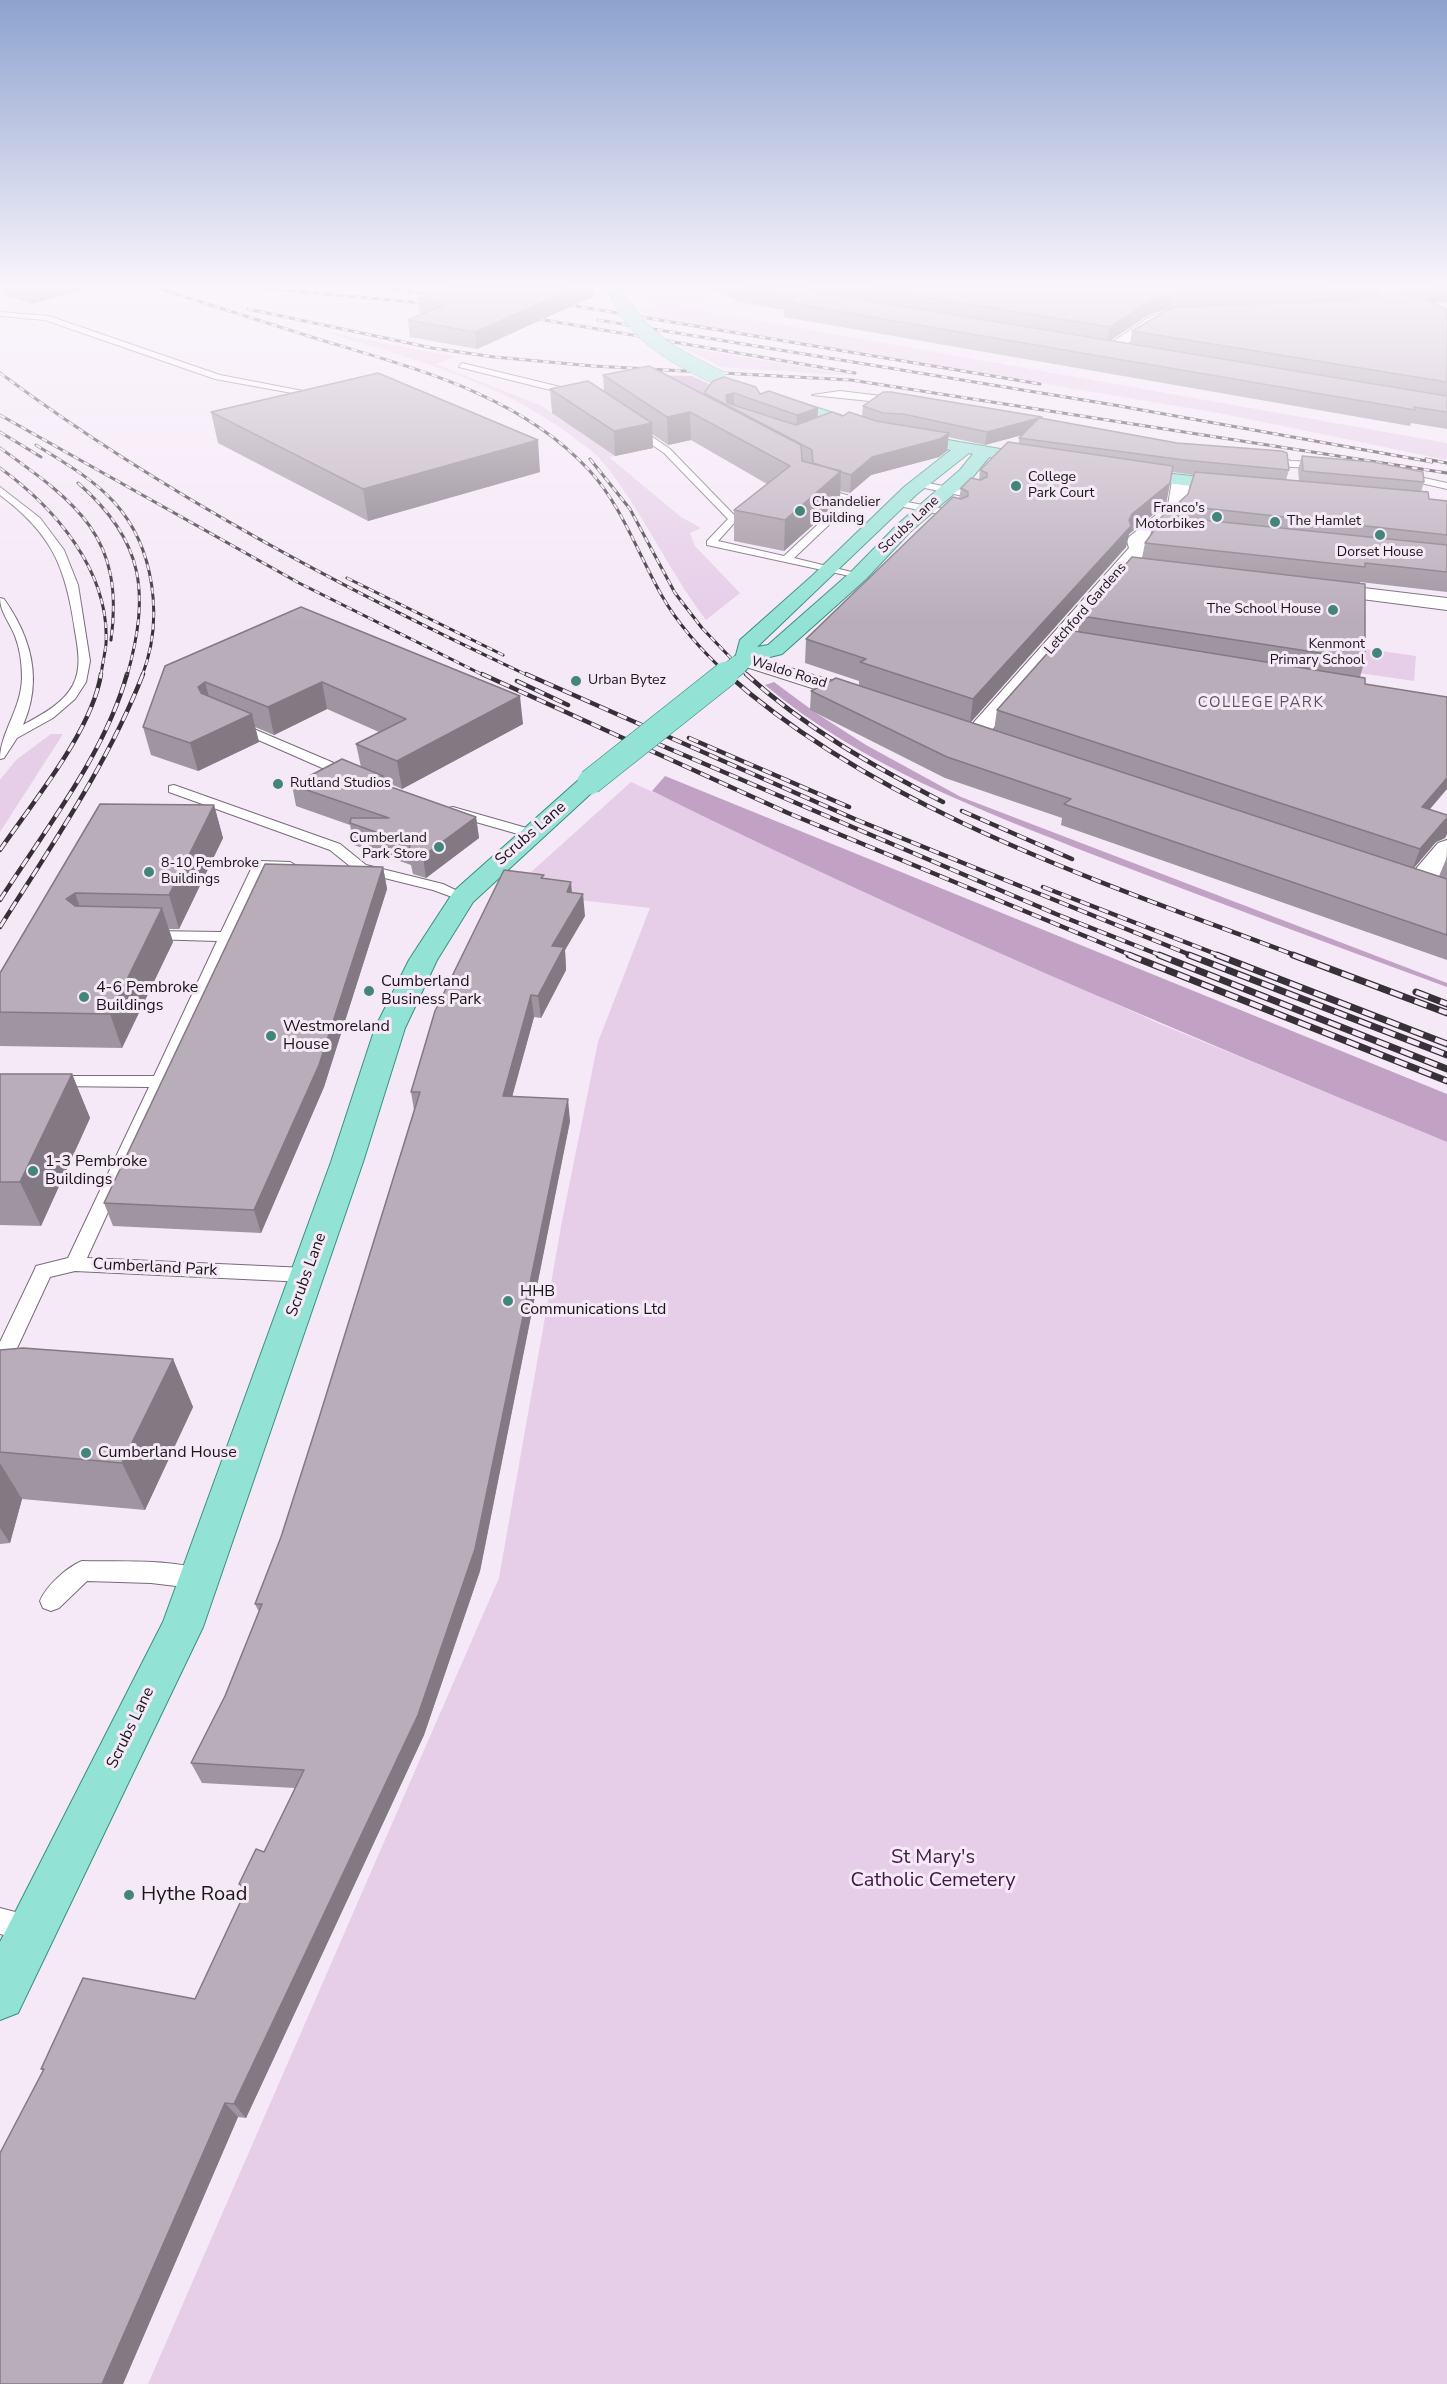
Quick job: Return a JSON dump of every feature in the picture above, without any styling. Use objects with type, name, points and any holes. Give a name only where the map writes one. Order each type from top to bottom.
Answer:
[{"type":"main road","points":[[767,400],[881,433],[887,439],[898,443],[969,457],[1056,468]]},
{"type":"main road","name":"Scrubs Lane","points":[[743,660],[747,644],[830,569],[918,484],[969,457]]},
{"type":"main road","name":"Scrubs Lane","points":[[0,1995],[16,1925],[182,1627],[201,1579],[347,1162],[390,1028],[423,960],[463,897],[590,782],[743,660],[775,650],[859,574],[947,489],[969,457]]},
{"type":"main road","points":[[1107,472],[1181,482],[1251,487]]},
{"type":"street","name":"Letchford Gardens","points":[[998,743],[964,732],[1058,640],[1139,549],[1136,541],[1152,526],[1165,527],[1180,499],[1181,482]]},
{"type":"street","points":[[1123,567],[1151,570]]},
{"type":"street","points":[[1308,588],[1447,604]]},
{"type":"street","points":[[1058,640],[1080,644]]},
{"type":"street","name":"Waldo Road","points":[[743,660],[887,705]]},
{"type":"street","points":[[1417,883],[1447,848]]},
{"type":"lane","points":[[881,399],[911,403]]},
{"type":"lane","points":[[619,418],[667,451],[733,519],[711,543],[859,574]]},
{"type":"lane","points":[[828,427],[844,421]]},
{"type":"lane","points":[[1254,455],[1280,459],[1292,468],[1337,466]]},
{"type":"lane","points":[[1390,474],[1447,486]]},
{"type":"lane","points":[[918,484],[978,496],[951,523]]},
{"type":"lane","points":[[786,560],[852,499],[805,486]]},
{"type":"lane","points":[[0,490],[31,512],[57,544],[71,574],[84,648],[85,669],[77,688],[61,706],[15,735]]},
{"type":"lane","points":[[897,503],[926,508],[963,510]]},
{"type":"lane","points":[[0,601],[16,627],[26,651],[30,683],[15,735],[0,755]]},
{"type":"lane","points":[[223,720],[361,780]]},
{"type":"lane","points":[[174,789],[335,847],[361,868]]},
{"type":"lane","points":[[442,808],[532,834]]},
{"type":"lane","name":"Cumberland Park","points":[[305,866],[260,865],[75,1264],[306,1275]]},
{"type":"lane","points":[[338,867],[361,868],[438,887],[463,897]]},
{"type":"lane","points":[[133,934],[226,937]]},
{"type":"lane","points":[[41,1081],[159,1082]]},
{"type":"lane","points":[[4,1353],[43,1271],[75,1264]]},
{"type":"lane","points":[[51,1601],[82,1571],[151,1573],[201,1579]]},
{"type":"green space","points":[[525,399],[542,406],[615,456],[609,457],[681,517],[701,528],[690,533],[695,546],[740,593],[706,620],[630,499],[601,460],[544,417],[514,400]]},
{"type":"green space","points":[[1137,399],[1201,399],[1447,443],[1447,460],[1224,414]]},
{"type":"green space","points":[[1310,641],[1416,656],[1414,681],[1304,665]]},
{"type":"green space","points":[[51,734],[63,734],[0,832],[0,780],[16,760]]},
{"type":"green space","name":"St Mary's Catholic Cemetery","points":[[631,782],[1160,1024],[1447,1142],[1447,2384],[148,2384],[499,1578],[562,1221],[598,1042],[650,908],[509,892]]},
{"type":"shaded area","points":[[774,682],[816,713],[866,745],[961,797],[1447,983],[1447,987],[1138,872],[922,783],[841,739],[802,714],[765,685]]},
{"type":"shaded area","points":[[665,776],[1447,1094],[1447,1142],[1146,1017],[848,885],[652,791]]},
{"type":"building","points":[[266,399],[441,399],[538,440],[363,489],[211,412]]},
{"type":"building","points":[[566,399],[616,399],[652,423],[614,431]]},
{"type":"building","points":[[640,399],[713,399],[801,445],[802,461],[841,471],[785,520],[734,510],[790,466],[690,412],[667,417]]},
{"type":"building","points":[[716,399],[727,399],[727,403],[796,425],[832,412],[843,416],[849,412],[876,421],[949,433],[940,439],[872,457],[851,475],[813,463],[812,450]]},
{"type":"building","points":[[752,399],[793,399],[818,408],[797,415]]},
{"type":"building","points":[[873,399],[935,399],[1042,417],[1040,418],[1177,443],[1282,451],[1287,453],[1289,470],[1184,460],[1019,438],[1039,418],[987,432],[903,414],[883,413],[863,406]]},
{"type":"building","points":[[1352,399],[1447,399],[1447,412],[1414,407],[1415,410]]},
{"type":"building","points":[[1008,442],[1173,466],[1170,483],[1132,514],[1129,520],[1131,526],[973,699],[860,662],[866,659],[806,639],[953,497],[961,499],[968,496],[968,492],[961,488],[971,478],[980,480],[987,477],[987,473],[980,470]]},
{"type":"building","points":[[1302,456],[1373,462],[1423,472],[1424,482],[1303,471]]},
{"type":"building","points":[[1195,472],[1428,492],[1429,499],[1447,501],[1447,535],[1176,505],[1188,494]]},
{"type":"building","points":[[1166,513],[1183,518],[1447,545],[1447,572],[1365,563],[1365,567],[1145,543],[1153,532],[1152,525]]},
{"type":"building","points":[[1132,557],[1365,584],[1365,660],[1081,616]]},
{"type":"building","points":[[301,607],[520,696],[397,761],[356,744],[406,719],[322,682],[268,707],[205,682],[198,687],[201,693],[252,714],[190,743],[143,727],[165,666]]},
{"type":"building","points":[[1068,630],[1365,678],[1365,684],[1447,697],[1447,778],[1422,807],[1447,815],[1447,819],[1420,849],[997,710]]},
{"type":"building","points":[[836,678],[1447,879],[1447,935],[1064,804],[1071,799],[947,757],[811,691]]},
{"type":"building","points":[[342,759],[383,776],[374,781],[476,817],[423,856],[409,852],[410,844],[350,823],[351,818],[389,818],[292,785]]},
{"type":"building","points":[[100,804],[214,805],[169,895],[75,893],[66,899],[75,906],[162,908],[110,1014],[0,1012],[0,973]]},
{"type":"building","name":"Westmoreland House","points":[[265,864],[383,867],[319,1065],[254,1210],[104,1203]]},
{"type":"building","points":[[504,870],[544,875],[541,878],[571,882],[567,892],[583,894],[552,946],[564,947],[538,996],[531,995],[503,1096],[568,1099],[475,1549],[418,1715],[234,2104],[225,2103],[102,2384],[0,2384],[0,2153],[44,2069],[41,2069],[83,1978],[195,1999],[247,1888],[239,1884],[256,1849],[264,1852],[304,1770],[191,1763],[225,1696],[262,1604],[255,1604],[281,1537],[420,1092],[411,1092],[435,1011]]},
{"type":"building","points":[[0,1074],[72,1074],[20,1182],[0,1182]]},
{"type":"building","points":[[23,1348],[173,1359],[122,1463],[0,1452],[0,1350]]},
{"type":"railway","points":[[37,399],[126,460],[257,538],[391,609],[529,676]]},
{"type":"railway","points":[[490,399],[530,422],[561,444],[589,470],[611,499],[653,580],[676,618],[710,658],[729,676]]},
{"type":"railway","points":[[974,399],[1447,473]]},
{"type":"railway","points":[[1079,399],[1432,462]]},
{"type":"railway","points":[[0,415],[299,583],[485,676]]},
{"type":"railway","points":[[0,432],[41,457]]},
{"type":"railway","points":[[36,445],[77,471],[105,493],[128,520],[139,540],[147,562],[154,608],[153,632],[142,676]]},
{"type":"railway","points":[[0,448],[52,487],[90,526],[102,548],[110,574],[113,604],[111,640]]},
{"type":"railway","points":[[590,459],[630,509],[675,593],[702,628],[746,674]]},
{"type":"railway","points":[[1426,459],[1447,463]]},
{"type":"railway","points":[[0,468],[21,484],[59,522],[89,567],[99,591],[105,617],[106,644],[101,676]]},
{"type":"railway","points":[[78,483],[117,526],[129,548],[136,570],[139,594],[138,619],[127,676]]},
{"type":"railway","points":[[347,578],[503,655]]},
{"type":"railway","points":[[0,850],[74,742],[86,719],[101,674]]},
{"type":"railway","points":[[0,900],[89,762],[117,704],[127,674]]},
{"type":"railway","points":[[0,927],[96,772],[143,674]]},
{"type":"railway","points":[[482,674],[788,813],[1133,956]]},
{"type":"railway","points":[[526,674],[857,820],[1193,956]]},
{"type":"railway","points":[[727,674],[788,722],[854,766],[924,804],[1073,871],[1297,956]]},
{"type":"railway","points":[[746,674],[792,712],[840,745],[943,802]]},
{"type":"railway","points":[[517,681],[568,705]]},
{"type":"railway","points":[[637,735],[1056,914],[1162,956]]},
{"type":"railway","points":[[689,738],[849,807]]},
{"type":"railway","points":[[962,811],[1072,859]]},
{"type":"railway","points":[[1043,887],[1221,956]]},
{"type":"railway","points":[[1129,955],[1447,1081]]},
{"type":"railway","points":[[1159,955],[1447,1069]]},
{"type":"railway","points":[[1189,955],[1447,1055]]},
{"type":"railway","points":[[1217,955],[1447,1044]]},
{"type":"railway","points":[[1293,955],[1447,1013]]},
{"type":"railway","points":[[1416,992],[1447,1004]]},
{"type":"place","name":"College Park Court","points":[[1016,486]]},
{"type":"place","name":"Chandelier Building","points":[[800,511]]},
{"type":"place","name":"Franco's Motorbikes","points":[[1217,517]]},
{"type":"place","name":"The Hamlet","points":[[1275,522]]},
{"type":"place","name":"Dorset House","points":[[1380,535]]},
{"type":"place","name":"The School House","points":[[1333,610]]},
{"type":"place","name":"Kenmont Primary School","points":[[1377,653]]},
{"type":"place","name":"Urban Bytez","points":[[576,681]]},
{"type":"place","name":"Rutland Studios","points":[[278,784]]},
{"type":"place","name":"Cumberland Park Store","points":[[439,847]]},
{"type":"place","name":"8-10 Pembroke Buildings","points":[[149,872]]},
{"type":"place","name":"Cumberland Business Park","points":[[369,991]]},
{"type":"place","name":"4-6 Pembroke Buildings","points":[[84,997]]},
{"type":"place","name":"Westmoreland House","points":[[271,1036]]},
{"type":"place","name":"1-3 Pembroke Buildings","points":[[33,1171]]},
{"type":"place","name":"HHB Communications Ltd","points":[[508,1301]]},
{"type":"place","name":"Cumberland House","points":[[86,1453]]},
{"type":"place","name":"Hythe Road","points":[[129,1895]]},
{"type":"district","name":"COLLEGE PARK","points":[[1261,703]]}]
